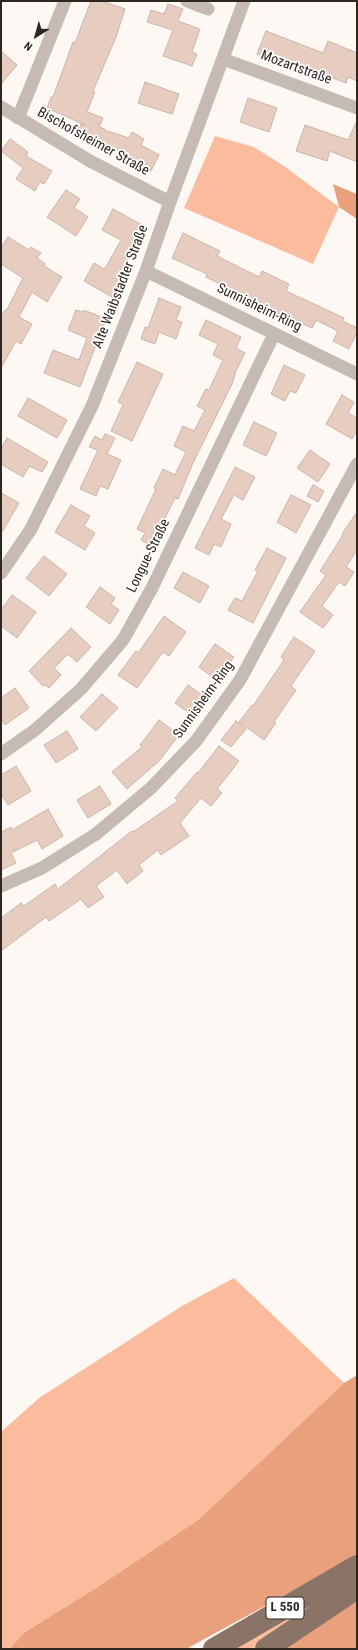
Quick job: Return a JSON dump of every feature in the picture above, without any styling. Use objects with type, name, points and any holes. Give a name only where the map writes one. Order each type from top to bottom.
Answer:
[{"type":"highway","name":"L 550","points":[[214,1649],[357,1566]]},
{"type":"highway","name":"L 550","points":[[266,1649],[357,1588]]},
{"type":"street","points":[[18,118],[65,1]]},
{"type":"street","points":[[187,1],[208,9]]},
{"type":"street","name":"Alte Waibstadter Straße","points":[[1,573],[31,529],[92,406],[146,272],[170,202],[244,1]]},
{"type":"street","name":"Mozartstraße","points":[[223,59],[357,108]]},
{"type":"street","name":"Bischofsheimer Straße","points":[[1,107],[90,161],[170,202]]},
{"type":"street","name":"Sunnisheim-Ring","points":[[146,272],[357,374]]},
{"type":"street","name":"Longue-Straße","points":[[1,754],[35,730],[81,689],[123,640],[152,588],[274,334]]},
{"type":"street","name":"Sunnisheim-Ring","points":[[1,886],[42,868],[96,834],[151,788],[196,741],[244,673],[357,464]]},
{"type":"shaded area","points":[[215,136],[254,147],[284,166],[339,207],[313,264],[184,208]]},
{"type":"shaded area","points":[[333,184],[357,194],[357,219],[339,207]]},
{"type":"shaded area","points":[[234,1278],[344,1383],[198,1520],[96,1588],[25,1632],[9,1649],[1,1649],[1,1432],[39,1398],[182,1306]]},
{"type":"shaded area","points":[[357,1375],[357,1556],[186,1649],[9,1649],[25,1632],[96,1588],[198,1520],[344,1383]]},
{"type":"shaded area","points":[[357,1598],[357,1649],[281,1649]]},
{"type":"shaded area","points":[[300,1611],[293,1621],[252,1649],[228,1649]]},
{"type":"building","points":[[91,1],[102,1],[125,9],[116,37],[93,91],[95,92],[87,112],[103,118],[99,127],[105,129],[104,130],[129,138],[132,132],[144,139],[141,145],[159,155],[151,171],[120,154],[121,152],[99,142],[101,140],[78,131],[81,124],[85,125],[47,108],[51,97],[53,97],[73,42],[75,43]]},
{"type":"building","points":[[168,4],[183,9],[178,21],[200,29],[192,52],[197,54],[192,66],[163,56],[173,30],[147,22],[151,10],[164,14]]},
{"type":"building","points":[[266,31],[323,53],[328,41],[357,53],[357,81],[348,77],[346,83],[288,61],[287,65],[257,54]]},
{"type":"building","points":[[1,51],[17,65],[1,84]]},
{"type":"building","points":[[145,82],[179,94],[172,114],[138,103]]},
{"type":"building","points":[[248,98],[277,108],[269,132],[240,122]]},
{"type":"building","points":[[357,121],[357,162],[330,151],[327,161],[296,151],[305,125],[348,140]]},
{"type":"building","points":[[10,139],[28,152],[26,156],[52,171],[44,184],[40,182],[35,191],[16,179],[23,168],[1,151]]},
{"type":"building","points":[[66,190],[80,199],[74,208],[88,217],[76,236],[47,217]]},
{"type":"building","points":[[113,209],[144,226],[121,273],[125,275],[112,297],[84,281],[94,263],[104,269],[121,240],[102,230]]},
{"type":"building","points":[[183,233],[220,251],[217,256],[259,277],[262,271],[289,284],[286,291],[344,318],[343,321],[357,328],[357,332],[349,349],[333,341],[338,331],[316,320],[312,328],[292,319],[291,320],[206,277],[207,274],[172,258]]},
{"type":"building","points":[[8,237],[29,250],[31,247],[41,253],[37,258],[45,264],[44,266],[62,277],[47,302],[32,292],[19,317],[32,324],[21,344],[16,341],[1,368],[1,317],[5,310],[7,310],[23,278],[1,264],[1,248]]},
{"type":"building","points":[[159,298],[181,307],[176,320],[182,322],[176,339],[159,332],[155,344],[141,339],[145,327],[148,328]]},
{"type":"building","points":[[76,310],[83,312],[84,310],[106,319],[80,387],[44,373],[53,350],[79,360],[87,338],[68,330]]},
{"type":"building","points":[[206,320],[241,337],[236,348],[245,353],[236,371],[232,384],[193,463],[178,499],[175,498],[151,546],[141,540],[145,533],[137,529],[156,489],[154,488],[163,469],[175,475],[186,452],[174,446],[183,426],[194,431],[205,410],[197,406],[206,389],[209,390],[223,360],[213,355],[218,344],[199,335]]},
{"type":"building","points":[[137,362],[163,374],[132,441],[111,431],[123,405],[118,402]]},
{"type":"building","points":[[284,365],[305,375],[296,393],[290,391],[285,401],[271,394]]},
{"type":"building","points":[[342,395],[354,402],[348,413],[357,418],[357,430],[352,439],[326,424]]},
{"type":"building","points":[[28,398],[67,420],[57,438],[18,416]]},
{"type":"building","points":[[254,422],[277,433],[266,456],[243,445]]},
{"type":"building","points":[[105,434],[115,438],[107,454],[121,460],[108,489],[100,486],[96,496],[80,489],[98,450],[89,447],[95,436],[102,440]]},
{"type":"building","points":[[7,438],[48,462],[42,472],[29,466],[23,477],[1,464],[1,449]]},
{"type":"building","points":[[310,450],[330,464],[318,482],[297,468]]},
{"type":"building","points":[[235,467],[255,477],[243,500],[234,495],[221,519],[231,524],[221,547],[214,544],[209,555],[195,548]]},
{"type":"building","points":[[313,485],[324,491],[318,502],[307,496]]},
{"type":"building","points":[[1,493],[19,503],[1,534]]},
{"type":"building","points":[[291,495],[311,505],[296,533],[277,522]]},
{"type":"building","points":[[71,505],[90,516],[84,526],[95,533],[85,550],[55,532]]},
{"type":"building","points":[[357,512],[357,550],[346,567],[354,572],[345,586],[339,582],[322,606],[333,615],[323,628],[300,612],[326,575],[320,571]]},
{"type":"building","points":[[267,548],[286,558],[253,623],[228,610],[235,598],[242,601],[258,571],[255,570]]},
{"type":"building","points":[[44,556],[67,574],[49,596],[26,578]]},
{"type":"building","points":[[183,572],[209,586],[200,603],[174,588]]},
{"type":"building","points":[[100,587],[115,598],[111,604],[119,610],[110,624],[86,607]]},
{"type":"building","points":[[12,595],[36,612],[17,638],[1,626],[1,610]]},
{"type":"building","points":[[164,616],[186,632],[169,656],[163,652],[137,688],[118,675],[136,651],[138,653]]},
{"type":"building","points":[[71,628],[91,647],[77,662],[68,654],[54,668],[61,675],[49,688],[45,685],[43,686],[29,671]]},
{"type":"building","points":[[294,637],[315,651],[291,686],[296,690],[274,722],[276,723],[264,740],[239,722],[252,705],[253,706],[284,660],[281,657]]},
{"type":"building","points":[[215,644],[234,657],[217,680],[199,667]]},
{"type":"building","points":[[188,685],[209,700],[196,718],[175,703]]},
{"type":"building","points":[[15,688],[29,708],[5,725],[1,719],[1,698]]},
{"type":"building","points":[[102,694],[118,708],[96,731],[80,717]]},
{"type":"building","points":[[159,720],[179,735],[159,761],[127,789],[112,772],[142,747],[140,745]]},
{"type":"building","points":[[236,721],[246,729],[231,747],[221,740]]},
{"type":"building","points":[[67,731],[78,749],[56,763],[44,745]]},
{"type":"building","points":[[219,746],[239,761],[217,789],[222,793],[211,806],[201,798],[180,823],[189,836],[161,855],[158,850],[139,865],[143,871],[127,884],[117,870],[96,886],[104,897],[88,908],[81,899],[49,921],[46,917],[1,951],[1,918],[21,903],[24,906],[55,884],[58,889],[132,831],[133,832],[178,801],[175,798],[197,772],[198,773]]},
{"type":"building","points":[[16,766],[31,791],[8,805],[1,794],[1,775]]},
{"type":"building","points":[[100,786],[111,804],[88,818],[77,800]]},
{"type":"building","points":[[48,809],[63,836],[42,849],[37,840],[11,853],[16,863],[1,870],[1,832],[11,827],[12,830]]}]
